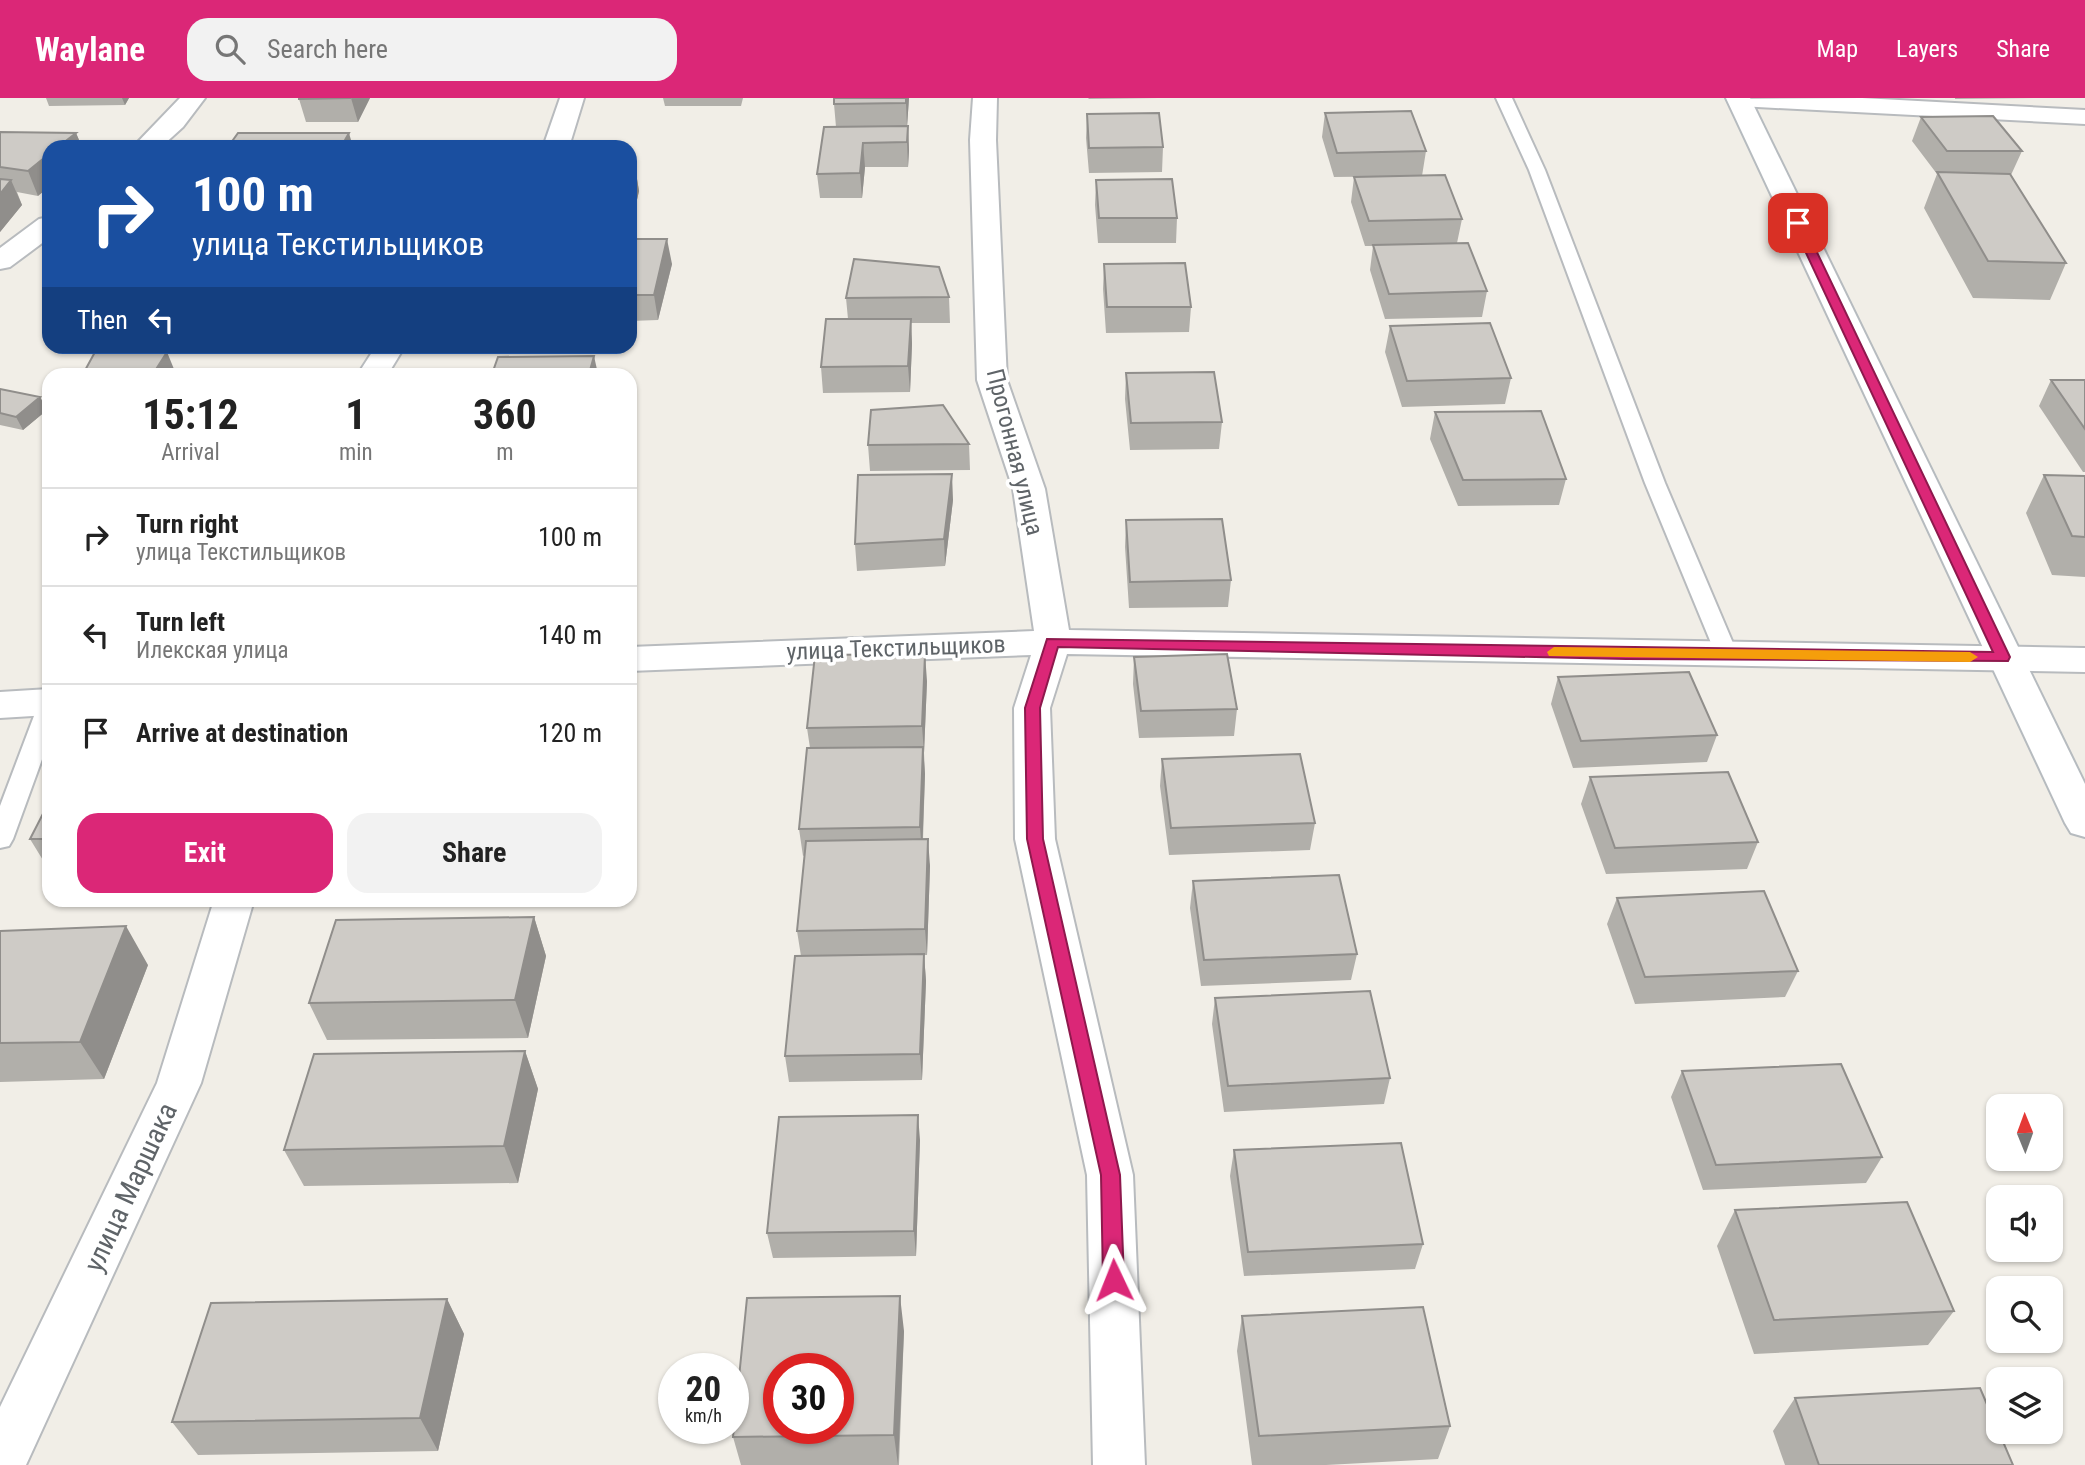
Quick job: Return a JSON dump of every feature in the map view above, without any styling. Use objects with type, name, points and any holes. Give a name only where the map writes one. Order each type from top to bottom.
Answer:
[{"type":"street","points":[[154,140],[193,98]]},
{"type":"street","points":[[558,140],[572,98]]},
{"type":"street","name":"Прогонная улица","points":[[985,98],[983,140],[992,380],[1029,489],[1053,642],[1032,708],[1035,839],[1110,1175],[1119,1465]]},
{"type":"street","points":[[2085,117],[1739,98],[2003,657],[2085,823]]},
{"type":"street","points":[[0,261],[42,230]]},
{"type":"street","name":"улица Текстильщиков","points":[[637,659],[1053,642],[2085,660]]},
{"type":"street","points":[[0,705],[42,702]]},
{"type":"street","name":"улица Маршака","points":[[0,1464],[179,1083],[232,907]]},
{"type":"lane","points":[[1504,98],[1537,170],[1655,483],[1727,655]]},
{"type":"lane","points":[[0,839],[42,727]]},
{"type":"building","points":[[834,98],[906,98],[906,103],[834,104]]},
{"type":"building","points":[[1411,111],[1426,151],[1337,153],[1325,113]]},
{"type":"building","points":[[1159,113],[1163,147],[1089,148],[1087,114]]},
{"type":"building","points":[[1993,116],[2022,151],[1947,151],[1921,117]]},
{"type":"building","points":[[908,126],[907,142],[863,143],[860,173],[817,174],[824,127]]},
{"type":"building","points":[[0,132],[76,133],[67,140],[42,140],[42,160],[28,171],[0,167]]},
{"type":"building","points":[[238,133],[349,133],[345,140],[233,140]]},
{"type":"building","points":[[1937,172],[2010,174],[2066,263],[1988,261]]},
{"type":"building","points":[[1445,175],[1462,219],[1369,221],[1354,177]]},
{"type":"building","points":[[0,179],[11,180],[0,194]]},
{"type":"building","points":[[1172,179],[1177,218],[1099,218],[1096,180]]},
{"type":"building","points":[[637,239],[667,239],[654,295],[637,295]]},
{"type":"building","points":[[1468,243],[1487,291],[1389,294],[1373,245]]},
{"type":"building","points":[[854,259],[939,267],[949,297],[846,298]]},
{"type":"building","points":[[1185,263],[1191,307],[1107,307],[1104,264]]},
{"type":"building","points":[[826,319],[911,319],[908,366],[821,367]]},
{"type":"building","points":[[1490,323],[1511,378],[1407,381],[1390,326]]},
{"type":"building","points":[[94,354],[166,354],[157,368],[86,368]]},
{"type":"building","points":[[594,356],[591,368],[494,368],[498,357]]},
{"type":"building","points":[[1214,372],[1222,422],[1131,423],[1126,373]]},
{"type":"building","points":[[2051,380],[2085,380],[2085,429]]},
{"type":"building","points":[[0,389],[40,397],[16,417],[0,413]]},
{"type":"building","points":[[943,405],[969,444],[868,445],[871,410]]},
{"type":"building","points":[[1541,411],[1566,479],[1463,480],[1435,412]]},
{"type":"building","points":[[952,474],[944,539],[855,544],[858,475]]},
{"type":"building","points":[[2044,475],[2085,476],[2085,537],[2072,536]]},
{"type":"building","points":[[1222,519],[1231,580],[1130,582],[1126,520]]},
{"type":"building","points":[[925,654],[922,726],[807,728],[815,655]]},
{"type":"building","points":[[1227,654],[1237,709],[1141,711],[1134,657]]},
{"type":"building","points":[[1689,672],[1717,735],[1581,741],[1558,677]]},
{"type":"building","points":[[923,747],[920,827],[799,829],[807,748]]},
{"type":"building","points":[[1300,754],[1315,823],[1171,828],[1162,759]]},
{"type":"building","points":[[1728,772],[1758,842],[1615,848],[1590,777]]},
{"type":"building","points":[[42,816],[42,839],[30,839]]},
{"type":"building","points":[[928,839],[925,929],[797,931],[806,841]]},
{"type":"building","points":[[1339,875],[1357,954],[1204,960],[1193,881]]},
{"type":"building","points":[[1764,891],[1798,971],[1645,977],[1617,898]]},
{"type":"building","points":[[534,917],[515,1000],[309,1003],[336,920]]},
{"type":"building","points":[[126,926],[80,1042],[0,1043],[0,931]]},
{"type":"building","points":[[924,954],[920,1054],[785,1056],[795,956]]},
{"type":"building","points":[[1370,991],[1390,1078],[1228,1086],[1215,998]]},
{"type":"building","points":[[525,1051],[504,1146],[284,1150],[314,1054]]},
{"type":"building","points":[[1841,1064],[1882,1157],[1716,1165],[1682,1071]]},
{"type":"building","points":[[918,1115],[914,1231],[767,1233],[779,1117]]},
{"type":"building","points":[[1401,1143],[1423,1244],[1248,1252],[1234,1150]]},
{"type":"building","points":[[1907,1202],[1954,1311],[1774,1320],[1735,1210]]},
{"type":"building","points":[[900,1296],[894,1435],[854,1435],[854,1353],[763,1353],[763,1437],[749,1437],[749,1353],[741,1353],[747,1298]]},
{"type":"building","points":[[447,1299],[420,1418],[172,1422],[211,1303]]},
{"type":"building","points":[[1423,1307],[1450,1426],[1259,1436],[1242,1316]]},
{"type":"building","points":[[1980,1388],[1986,1402],[1986,1444],[2004,1444],[2013,1465],[1819,1465],[1795,1398]]},
{"type":"slow traffic","points":[[1554,652],[1970,657]]},
{"type":"route","points":[[1114,1280],[1110,1175],[1035,839],[1032,708],[1053,642],[1626,654],[2003,657],[1798,223]]}]
